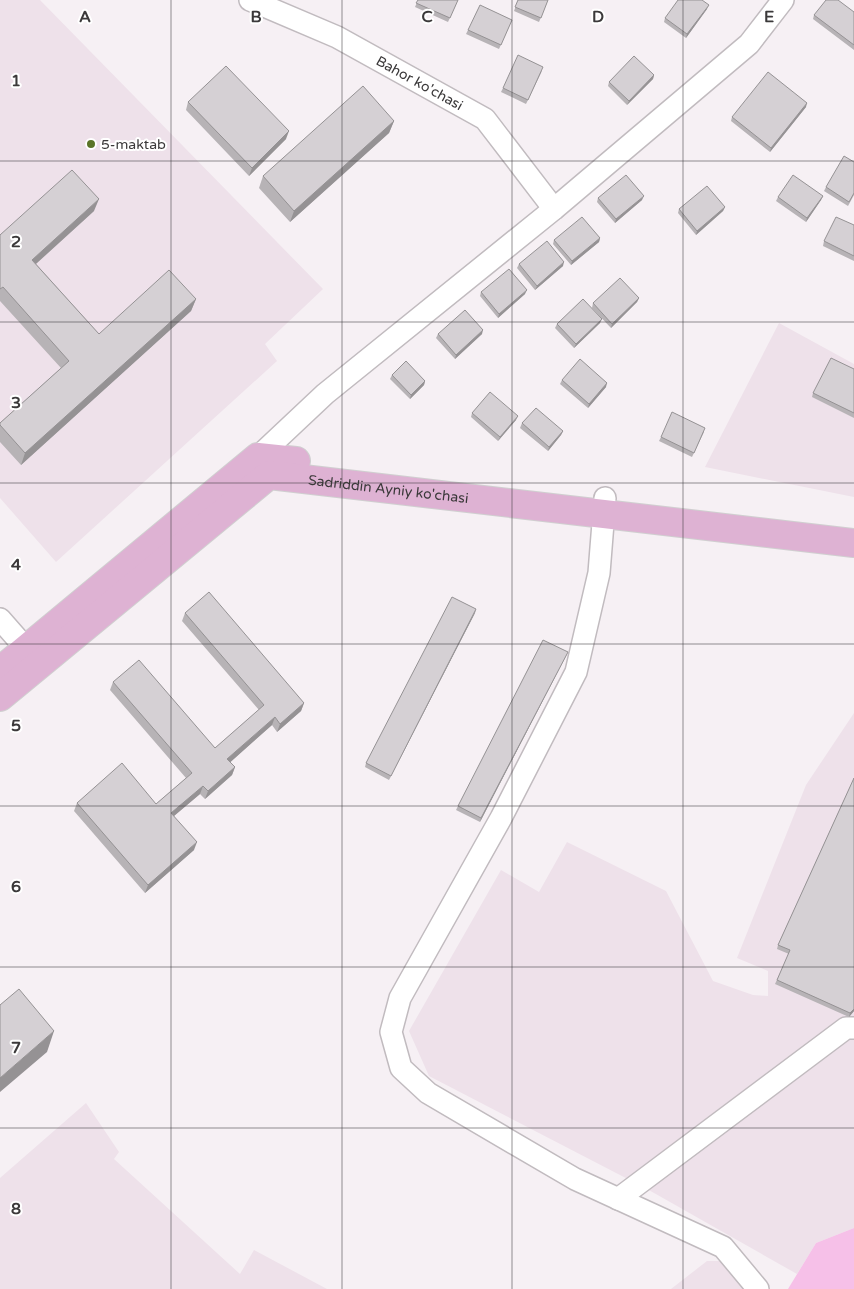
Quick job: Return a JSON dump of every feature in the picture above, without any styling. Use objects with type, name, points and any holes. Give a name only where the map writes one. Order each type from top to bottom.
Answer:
[{"type":"main road","name":"Sadriddin Ayniy ko'chasi","points":[[263,466],[604,506],[854,543]]},
{"type":"main road","points":[[0,696],[33,657],[263,466]]},
{"type":"main road","name":"Sadriddin Ayniy ko'chasi","points":[[604,506],[854,527]]},
{"type":"main road","points":[[0,671],[33,657]]},
{"type":"street","name":"Bahor ko'chasi","points":[[250,0],[336,37],[485,118],[554,209]]},
{"type":"street","points":[[263,466],[325,394],[554,209],[749,44],[783,0]]},
{"type":"street","points":[[604,506],[599,573],[576,672],[501,818],[400,998],[391,1032],[401,1068],[428,1093],[575,1179],[724,1247],[758,1289]]},
{"type":"street","points":[[0,619],[33,657]]},
{"type":"street","points":[[618,1199],[846,1028],[854,1028]]},
{"type":"shaded area","name":"5-maktab","points":[[0,0],[40,0],[323,289],[265,344],[277,361],[56,562],[0,498]]},
{"type":"shaded area","points":[[779,323],[854,364],[854,497],[705,467]]},
{"type":"shaded area","points":[[854,713],[854,1228],[816,1243],[797,1274],[647,1189],[429,1076],[409,1031],[501,870],[539,892],[567,842],[666,891],[713,981],[753,995],[768,996],[768,971],[737,958],[806,785]]},
{"type":"shaded area","points":[[86,1103],[119,1152],[114,1159],[240,1274],[254,1250],[327,1289],[0,1289],[0,1178]]},
{"type":"shaded area","points":[[854,1228],[854,1289],[788,1289],[816,1243]]},
{"type":"shaded area","points":[[707,1261],[723,1261],[744,1289],[671,1289]]},
{"type":"building","points":[[418,0],[458,0],[450,18],[416,3]]},
{"type":"building","points":[[518,0],[548,0],[541,18],[515,7]]},
{"type":"building","points":[[678,0],[702,0],[709,5],[687,34],[665,18]]},
{"type":"building","points":[[826,0],[838,0],[854,12],[854,45],[814,15]]},
{"type":"building","points":[[480,5],[512,20],[501,45],[468,30]]},
{"type":"building","points":[[518,55],[543,67],[528,100],[503,88]]},
{"type":"building","points":[[634,56],[654,75],[629,101],[609,82]]},
{"type":"building","points":[[226,66],[289,131],[252,168],[188,102]]},
{"type":"building","points":[[768,72],[807,103],[771,148],[732,117]]},
{"type":"building","points":[[363,86],[394,121],[294,211],[263,176]]},
{"type":"building","points":[[844,156],[854,162],[854,193],[849,202],[826,187]]},
{"type":"building","points":[[72,170],[99,199],[32,260],[99,334],[169,270],[196,299],[25,453],[0,423],[69,361],[3,287],[0,289],[0,235]]},
{"type":"building","points":[[626,175],[644,196],[616,219],[598,198]]},
{"type":"building","points":[[793,175],[823,196],[807,218],[778,197]]},
{"type":"building","points":[[707,186],[725,207],[697,231],[679,209]]},
{"type":"building","points":[[582,217],[600,238],[572,261],[554,240]]},
{"type":"building","points":[[836,217],[854,225],[854,256],[824,241]]},
{"type":"building","points":[[547,241],[564,262],[537,286],[519,264]]},
{"type":"building","points":[[509,269],[527,290],[499,314],[481,292]]},
{"type":"building","points":[[620,278],[639,298],[612,324],[593,303]]},
{"type":"building","points":[[583,299],[602,319],[576,344],[557,324]]},
{"type":"building","points":[[465,310],[483,330],[456,355],[438,334]]},
{"type":"building","points":[[831,358],[854,369],[854,413],[813,393]]},
{"type":"building","points":[[580,359],[607,383],[589,404],[562,380]]},
{"type":"building","points":[[406,361],[425,381],[411,395],[392,375]]},
{"type":"building","points":[[490,392],[518,416],[500,437],[472,413]]},
{"type":"building","points":[[536,408],[563,431],[549,447],[522,423]]},
{"type":"building","points":[[672,412],[705,428],[694,453],[661,437]]},
{"type":"building","points":[[209,592],[304,703],[280,724],[275,717],[227,759],[235,767],[208,791],[203,786],[171,813],[197,842],[148,885],[77,803],[122,763],[156,804],[192,773],[113,682],[139,660],[215,748],[264,705],[185,613]]},
{"type":"building","points":[[452,597],[476,609],[391,776],[366,763]]},
{"type":"building","points":[[543,640],[568,652],[481,818],[458,806]]},
{"type":"building","points":[[854,778],[854,1009],[850,1013],[777,980],[790,950],[778,945]]},
{"type":"building","points":[[19,989],[54,1031],[0,1078],[0,1005]]},
{"type":"place","name":"5-maktab","points":[[91,144]]}]
